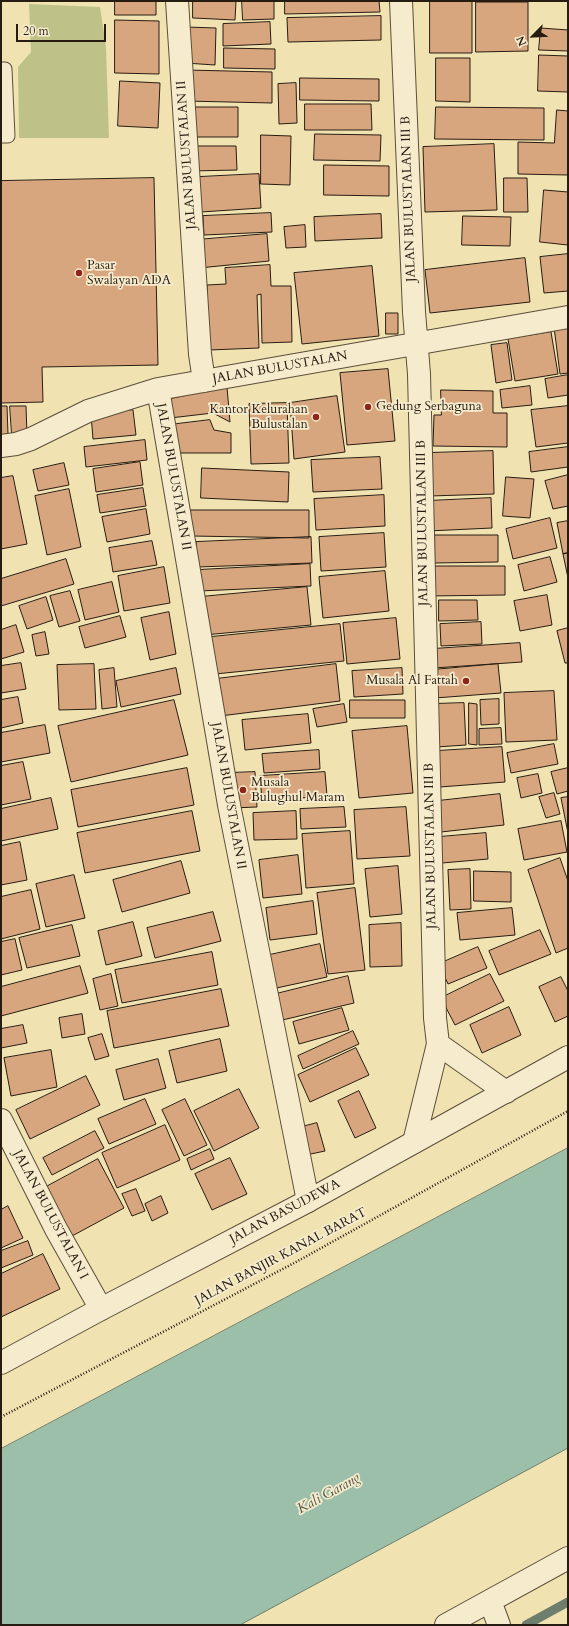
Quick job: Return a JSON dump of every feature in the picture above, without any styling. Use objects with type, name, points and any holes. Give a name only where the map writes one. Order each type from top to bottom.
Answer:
[{"type":"street","name":"JALAN BULUSTALAN II","points":[[177,1],[200,354],[204,381]]},
{"type":"street","name":"JALAN BULUSTALAN III B","points":[[401,1],[416,345],[419,374],[435,1018],[438,1044],[414,1142]]},
{"type":"street","name":"JALAN BULUSTALAN","points":[[1,446],[16,444],[31,439],[88,411],[158,389],[416,345],[568,317]]},
{"type":"street","name":"JALAN BULUSTALAN II","points":[[158,389],[228,805],[308,1201]]},
{"type":"street","points":[[438,1044],[506,1092]]},
{"type":"street","name":"JALAN BASUDEWA","points":[[1,1363],[308,1201],[568,1058]]},
{"type":"street","name":"JALAN BULUSTALAN I","points":[[1,1120],[56,1230],[101,1309]]},
{"type":"street","points":[[446,1625],[494,1611],[568,1558]]},
{"type":"lane","points":[[1,69],[5,69],[8,136],[1,136]]},
{"type":"path","name":"JALAN BANJIR KANAL BARAT","points":[[1,1417],[296,1262],[568,1111]]},
{"type":"shaded area","points":[[29,4],[100,7],[106,47],[109,138],[19,138],[18,67],[31,52]]},
{"type":"water","name":"Kali Garang","points":[[568,1148],[568,1448],[240,1625],[1,1625],[1,1449]]},
{"type":"building","points":[[115,1],[156,1],[156,15],[115,15]]},
{"type":"building","points":[[193,1],[236,1],[235,20],[193,18]]},
{"type":"building","points":[[242,1],[274,1],[274,19],[243,20]]},
{"type":"building","points":[[285,1],[379,1],[380,12],[285,14]]},
{"type":"building","points":[[430,1],[472,1],[472,53],[430,53]]},
{"type":"building","points":[[476,2],[528,2],[528,51],[476,52]]},
{"type":"building","points":[[381,16],[381,40],[288,42],[287,18]]},
{"type":"building","points":[[115,20],[159,21],[159,74],[115,73]]},
{"type":"building","points":[[270,22],[271,44],[223,46],[223,24]]},
{"type":"building","points":[[186,27],[216,28],[215,65],[185,63]]},
{"type":"building","points":[[541,28],[568,30],[568,51],[539,50]]},
{"type":"building","points":[[224,48],[275,49],[275,69],[224,68]]},
{"type":"building","points":[[539,55],[568,56],[568,92],[538,91]]},
{"type":"building","points":[[436,58],[470,58],[470,102],[436,101]]},
{"type":"building","points":[[186,70],[272,72],[272,103],[185,101]]},
{"type":"building","points":[[300,78],[379,79],[379,101],[300,100]]},
{"type":"building","points":[[120,81],[160,83],[158,128],[118,126]]},
{"type":"building","points":[[296,83],[297,123],[279,124],[278,84]]},
{"type":"building","points":[[305,104],[371,104],[372,130],[305,130]]},
{"type":"building","points":[[191,107],[238,107],[238,137],[191,137]]},
{"type":"building","points":[[436,107],[544,108],[544,140],[435,139]]},
{"type":"building","points":[[557,110],[568,111],[568,175],[518,174],[518,142],[554,143]]},
{"type":"building","points":[[315,134],[381,135],[380,161],[314,160]]},
{"type":"building","points":[[261,135],[291,136],[290,185],[261,184]]},
{"type":"building","points":[[494,144],[497,210],[425,212],[423,147]]},
{"type":"building","points":[[190,146],[236,146],[237,170],[190,171]]},
{"type":"building","points":[[324,165],[389,166],[389,196],[324,195]]},
{"type":"building","points":[[259,174],[261,208],[201,212],[199,177]]},
{"type":"building","name":"Pasar Swalayan ADA","points":[[154,178],[158,365],[42,367],[43,402],[1,403],[1,181]]},
{"type":"building","points":[[504,178],[527,178],[528,212],[504,212]]},
{"type":"building","points":[[544,190],[568,192],[568,245],[540,242]]},
{"type":"building","points":[[271,213],[272,232],[204,235],[203,216]]},
{"type":"building","points":[[381,214],[382,238],[315,241],[314,217]]},
{"type":"building","points":[[463,216],[511,217],[510,246],[462,245]]},
{"type":"building","points":[[305,225],[306,247],[286,248],[284,227]]},
{"type":"building","points":[[267,234],[269,261],[199,268],[196,240]]},
{"type":"building","points":[[568,254],[568,291],[544,293],[540,257]]},
{"type":"building","points":[[525,258],[530,302],[430,313],[425,270]]},
{"type":"building","points":[[270,265],[271,286],[291,286],[292,342],[262,343],[261,294],[257,295],[259,348],[209,350],[207,285],[226,284],[225,268]]},
{"type":"building","points":[[372,266],[379,336],[302,344],[294,273]]},
{"type":"building","points":[[386,313],[398,313],[398,334],[386,334]]},
{"type":"building","points":[[568,325],[568,373],[560,374],[554,327]]},
{"type":"building","points":[[551,332],[558,374],[515,381],[508,339]]},
{"type":"building","points":[[507,343],[512,380],[496,383],[491,345]]},
{"type":"building","name":"Gedung Serbaguna","points":[[388,369],[395,441],[347,445],[340,373]]},
{"type":"building","points":[[568,375],[568,395],[548,398],[545,379]]},
{"type":"building","points":[[530,386],[532,405],[502,408],[500,390]]},
{"type":"building","points":[[227,387],[230,422],[213,413],[170,418],[170,399]]},
{"type":"building","points":[[441,390],[493,391],[493,413],[507,413],[507,447],[433,446],[434,415],[441,415]]},
{"type":"building","name":"Kantor Kelurahan Bulustalan","points":[[337,396],[345,452],[294,459],[290,403]]},
{"type":"building","points":[[287,403],[289,463],[251,464],[249,404]]},
{"type":"building","points":[[1,406],[7,406],[8,434],[1,435]]},
{"type":"building","points":[[10,406],[26,406],[27,435],[12,435]]},
{"type":"building","points":[[568,406],[568,443],[536,447],[531,410]]},
{"type":"building","points":[[133,410],[136,435],[93,439],[91,414]]},
{"type":"building","points":[[210,420],[214,430],[231,433],[231,453],[177,453],[172,429],[176,424]]},
{"type":"building","points":[[145,440],[147,460],[86,467],[84,447]]},
{"type":"building","points":[[568,447],[568,467],[531,472],[529,452]]},
{"type":"building","points":[[493,451],[494,494],[430,496],[428,453]]},
{"type":"building","points":[[380,457],[382,489],[313,492],[311,460]]},
{"type":"building","points":[[140,462],[143,485],[96,492],[93,469]]},
{"type":"building","points":[[64,463],[69,485],[38,491],[33,470]]},
{"type":"building","points":[[202,468],[289,472],[288,502],[201,498]]},
{"type":"building","points":[[568,475],[568,506],[553,509],[545,481]]},
{"type":"building","points":[[13,476],[27,544],[1,549],[1,478]]},
{"type":"building","points":[[506,477],[534,479],[530,518],[503,516]]},
{"type":"building","points":[[143,488],[146,506],[100,513],[97,495]]},
{"type":"building","points":[[69,489],[81,547],[47,555],[35,496]]},
{"type":"building","points":[[384,495],[385,526],[316,530],[314,499]]},
{"type":"building","points":[[491,498],[492,528],[428,531],[427,501]]},
{"type":"building","points":[[146,509],[150,534],[107,542],[102,517]]},
{"type":"building","points":[[191,510],[309,510],[309,538],[191,536]]},
{"type":"building","points":[[550,518],[557,548],[513,559],[506,529]]},
{"type":"building","points":[[568,521],[568,553],[563,554],[557,523]]},
{"type":"building","points":[[384,533],[386,567],[321,571],[319,537]]},
{"type":"building","points":[[435,535],[498,535],[498,562],[435,563]]},
{"type":"building","points":[[311,537],[312,563],[197,567],[196,542]]},
{"type":"building","points":[[152,541],[157,565],[113,572],[109,548]]},
{"type":"building","points":[[568,553],[568,578],[563,554]]},
{"type":"building","points":[[550,557],[557,582],[524,591],[518,565]]},
{"type":"building","points":[[66,559],[74,584],[1,606],[1,579]]},
{"type":"building","points":[[310,564],[311,586],[199,591],[198,570]]},
{"type":"building","points":[[429,566],[505,566],[505,595],[429,596]]},
{"type":"building","points":[[164,567],[170,603],[124,611],[118,576]]},
{"type":"building","points":[[385,571],[389,611],[323,618],[319,577]]},
{"type":"building","points":[[112,582],[119,612],[85,620],[78,590]]},
{"type":"building","points":[[307,587],[311,625],[204,635],[200,597]]},
{"type":"building","points":[[70,591],[80,621],[59,627],[50,596]]},
{"type":"building","points":[[547,595],[552,625],[520,631],[514,601]]},
{"type":"building","points":[[46,597],[53,620],[27,629],[19,606]]},
{"type":"building","points":[[439,600],[477,600],[478,620],[439,621]]},
{"type":"building","points":[[169,612],[176,654],[150,660],[141,618]]},
{"type":"building","points":[[120,616],[126,637],[85,648],[79,627]]},
{"type":"building","points":[[396,618],[400,659],[347,664],[343,623]]},
{"type":"building","points":[[481,622],[482,644],[441,646],[440,624]]},
{"type":"building","points":[[340,624],[344,661],[215,674],[211,637]]},
{"type":"building","points":[[16,625],[24,652],[1,659],[1,630]]},
{"type":"building","points":[[568,628],[568,663],[565,663],[557,631]]},
{"type":"building","points":[[45,632],[49,654],[36,656],[32,635]]},
{"type":"building","points":[[520,643],[522,662],[434,668],[433,649]]},
{"type":"building","points":[[21,663],[26,689],[1,693],[1,666]]},
{"type":"building","points":[[94,664],[96,709],[59,710],[57,665]]},
{"type":"building","points":[[336,664],[340,701],[220,716],[216,679]]},
{"type":"building","name":"Musala Al Fattah","points":[[498,664],[501,693],[435,698],[432,670]]},
{"type":"building","points":[[114,668],[117,707],[102,709],[99,670]]},
{"type":"building","points":[[176,668],[181,694],[121,707],[116,681]]},
{"type":"building","points":[[402,668],[403,694],[354,697],[352,671]]},
{"type":"building","points":[[554,691],[557,740],[506,742],[504,693]]},
{"type":"building","points":[[18,697],[23,723],[1,728],[1,700]]},
{"type":"building","points":[[499,699],[499,724],[481,725],[480,700]]},
{"type":"building","points":[[174,700],[188,755],[71,782],[58,726]]},
{"type":"building","points":[[350,700],[405,700],[405,718],[350,718]]},
{"type":"building","points":[[464,703],[466,745],[436,747],[433,704]]},
{"type":"building","points":[[469,703],[477,704],[477,745],[469,744]]},
{"type":"building","points":[[344,704],[347,722],[317,727],[313,709]]},
{"type":"building","points":[[308,714],[311,743],[245,750],[242,720]]},
{"type":"building","points":[[45,725],[50,753],[1,762],[1,733]]},
{"type":"building","points":[[407,726],[413,793],[359,798],[352,731]]},
{"type":"building","points":[[501,728],[502,744],[479,745],[479,729]]},
{"type":"building","points":[[554,744],[558,764],[511,773],[507,753]]},
{"type":"building","points":[[502,747],[505,782],[440,787],[437,751]]},
{"type":"building","points":[[319,750],[320,769],[264,773],[262,754]]},
{"type":"building","points":[[23,762],[31,799],[1,805],[1,766]]},
{"type":"building","points":[[187,768],[194,805],[78,827],[71,790]]},
{"type":"building","points":[[568,768],[568,791],[557,794],[551,772]]},
{"type":"building","name":"Musala Bulughul Maram","points":[[255,772],[257,807],[231,808],[229,773]]},
{"type":"building","points":[[325,772],[327,796],[262,801],[260,776]]},
{"type":"building","points":[[538,774],[542,793],[521,798],[517,778]]},
{"type":"building","points":[[554,793],[560,814],[546,818],[539,797]]},
{"type":"building","points":[[500,794],[504,825],[441,832],[438,801]]},
{"type":"building","points":[[568,797],[568,833],[561,798]]},
{"type":"building","points":[[51,798],[58,829],[1,841],[1,809]]},
{"type":"building","points":[[344,807],[346,827],[301,829],[300,809]]},
{"type":"building","points":[[406,807],[410,856],[357,859],[354,810]]},
{"type":"building","points":[[192,811],[200,851],[85,873],[77,833]]},
{"type":"building","points":[[296,811],[297,839],[254,840],[253,813]]},
{"type":"building","points":[[561,821],[567,852],[524,860],[518,829]]},
{"type":"building","points":[[350,831],[354,884],[306,888],[302,834]]},
{"type":"building","points":[[486,833],[488,859],[442,863],[439,837]]},
{"type":"building","points":[[20,842],[27,880],[1,885],[1,846]]},
{"type":"building","points":[[298,855],[302,894],[263,898],[259,860]]},
{"type":"building","points":[[560,858],[568,881],[568,948],[556,953],[528,870]]},
{"type":"building","points":[[181,861],[190,893],[122,912],[113,880]]},
{"type":"building","points":[[398,866],[402,914],[370,917],[365,869]]},
{"type":"building","points":[[470,869],[471,909],[450,910],[448,870]]},
{"type":"building","points":[[474,871],[511,872],[511,902],[474,901]]},
{"type":"building","points":[[74,875],[85,918],[46,927],[36,884]]},
{"type":"building","points":[[355,888],[365,970],[328,974],[317,893]]},
{"type":"building","points":[[31,890],[40,929],[1,939],[1,897]]},
{"type":"building","points":[[313,901],[317,934],[270,940],[266,908]]},
{"type":"building","points":[[512,908],[515,935],[460,940],[457,913]]},
{"type":"building","points":[[213,912],[221,941],[155,958],[147,928]]},
{"type":"building","points":[[133,922],[142,956],[106,965],[98,931]]},
{"type":"building","points":[[401,923],[402,966],[370,967],[369,925]]},
{"type":"building","points":[[72,925],[80,956],[27,968],[19,938]]},
{"type":"building","points":[[540,930],[551,954],[499,975],[489,951]]},
{"type":"building","points":[[15,939],[22,970],[1,975],[1,942]]},
{"type":"building","points":[[320,944],[327,977],[272,989],[265,956]]},
{"type":"building","points":[[478,947],[487,968],[448,984],[439,964]]},
{"type":"building","points":[[212,952],[218,985],[122,1003],[115,970]]},
{"type":"building","points":[[80,966],[88,993],[1,1016],[1,987]]},
{"type":"building","points":[[111,974],[118,1006],[100,1010],[93,979]]},
{"type":"building","points":[[490,974],[504,1001],[455,1025],[441,998]]},
{"type":"building","points":[[348,976],[354,1003],[274,1022],[268,996]]},
{"type":"building","points":[[561,977],[568,991],[568,1016],[555,1022],[539,987]]},
{"type":"building","points":[[221,989],[229,1026],[114,1048],[107,1011]]},
{"type":"building","points":[[509,1007],[521,1035],[482,1053],[470,1025]]},
{"type":"building","points":[[342,1008],[349,1030],[299,1044],[293,1022]]},
{"type":"building","points":[[82,1014],[85,1034],[62,1038],[59,1018]]},
{"type":"building","points":[[23,1025],[27,1043],[1,1048],[1,1029]]},
{"type":"building","points":[[353,1031],[359,1044],[303,1069],[298,1056]]},
{"type":"building","points":[[102,1034],[109,1056],[95,1060],[88,1038]]},
{"type":"building","points":[[220,1039],[227,1071],[177,1083],[169,1051]]},
{"type":"building","points":[[356,1048],[369,1075],[310,1102],[298,1075]]},
{"type":"building","points":[[51,1050],[57,1087],[11,1096],[4,1058]]},
{"type":"building","points":[[158,1059],[166,1088],[124,1100],[116,1070]]},
{"type":"building","points":[[86,1076],[100,1105],[30,1139],[16,1110]]},
{"type":"building","points":[[239,1089],[259,1128],[214,1151],[194,1111]]},
{"type":"building","points":[[359,1091],[376,1128],[355,1138],[338,1101]]},
{"type":"building","points":[[145,1099],[156,1124],[109,1144],[98,1119]]},
{"type":"building","points":[[185,1099],[207,1145],[184,1156],[162,1110]]},
{"type":"building","points":[[317,1123],[325,1151],[306,1155],[298,1128]]},
{"type":"building","points":[[165,1125],[180,1160],[117,1188],[102,1153]]},
{"type":"building","points":[[95,1131],[104,1148],[52,1175],[43,1158]]},
{"type":"building","points":[[210,1149],[214,1159],[191,1170],[187,1159]]},
{"type":"building","points":[[230,1158],[247,1194],[212,1210],[195,1174]]},
{"type":"building","points":[[98,1159],[124,1208],[72,1236],[46,1187]]},
{"type":"building","points":[[136,1189],[145,1211],[132,1216],[122,1194]]},
{"type":"building","points":[[161,1196],[168,1213],[152,1221],[145,1204]]},
{"type":"building","points":[[8,1206],[23,1238],[1,1248],[1,1210]]},
{"type":"building","points":[[28,1241],[33,1255],[1,1268],[1,1251]]},
{"type":"building","points":[[43,1254],[60,1289],[1,1317],[1,1274]]},
{"type":"waterway","points":[[526,1625],[568,1602]]},
{"type":"place","name":"Pasar Swalayan ADA","points":[[79,273]]},
{"type":"place","name":"Gedung Serbaguna","points":[[368,407]]},
{"type":"place","name":"Kantor Kelurahan Bulustalan","points":[[316,417]]},
{"type":"place","name":"Musala Al Fattah","points":[[466,681]]},
{"type":"place","name":"Musala Bulughul Maram","points":[[243,790]]}]
